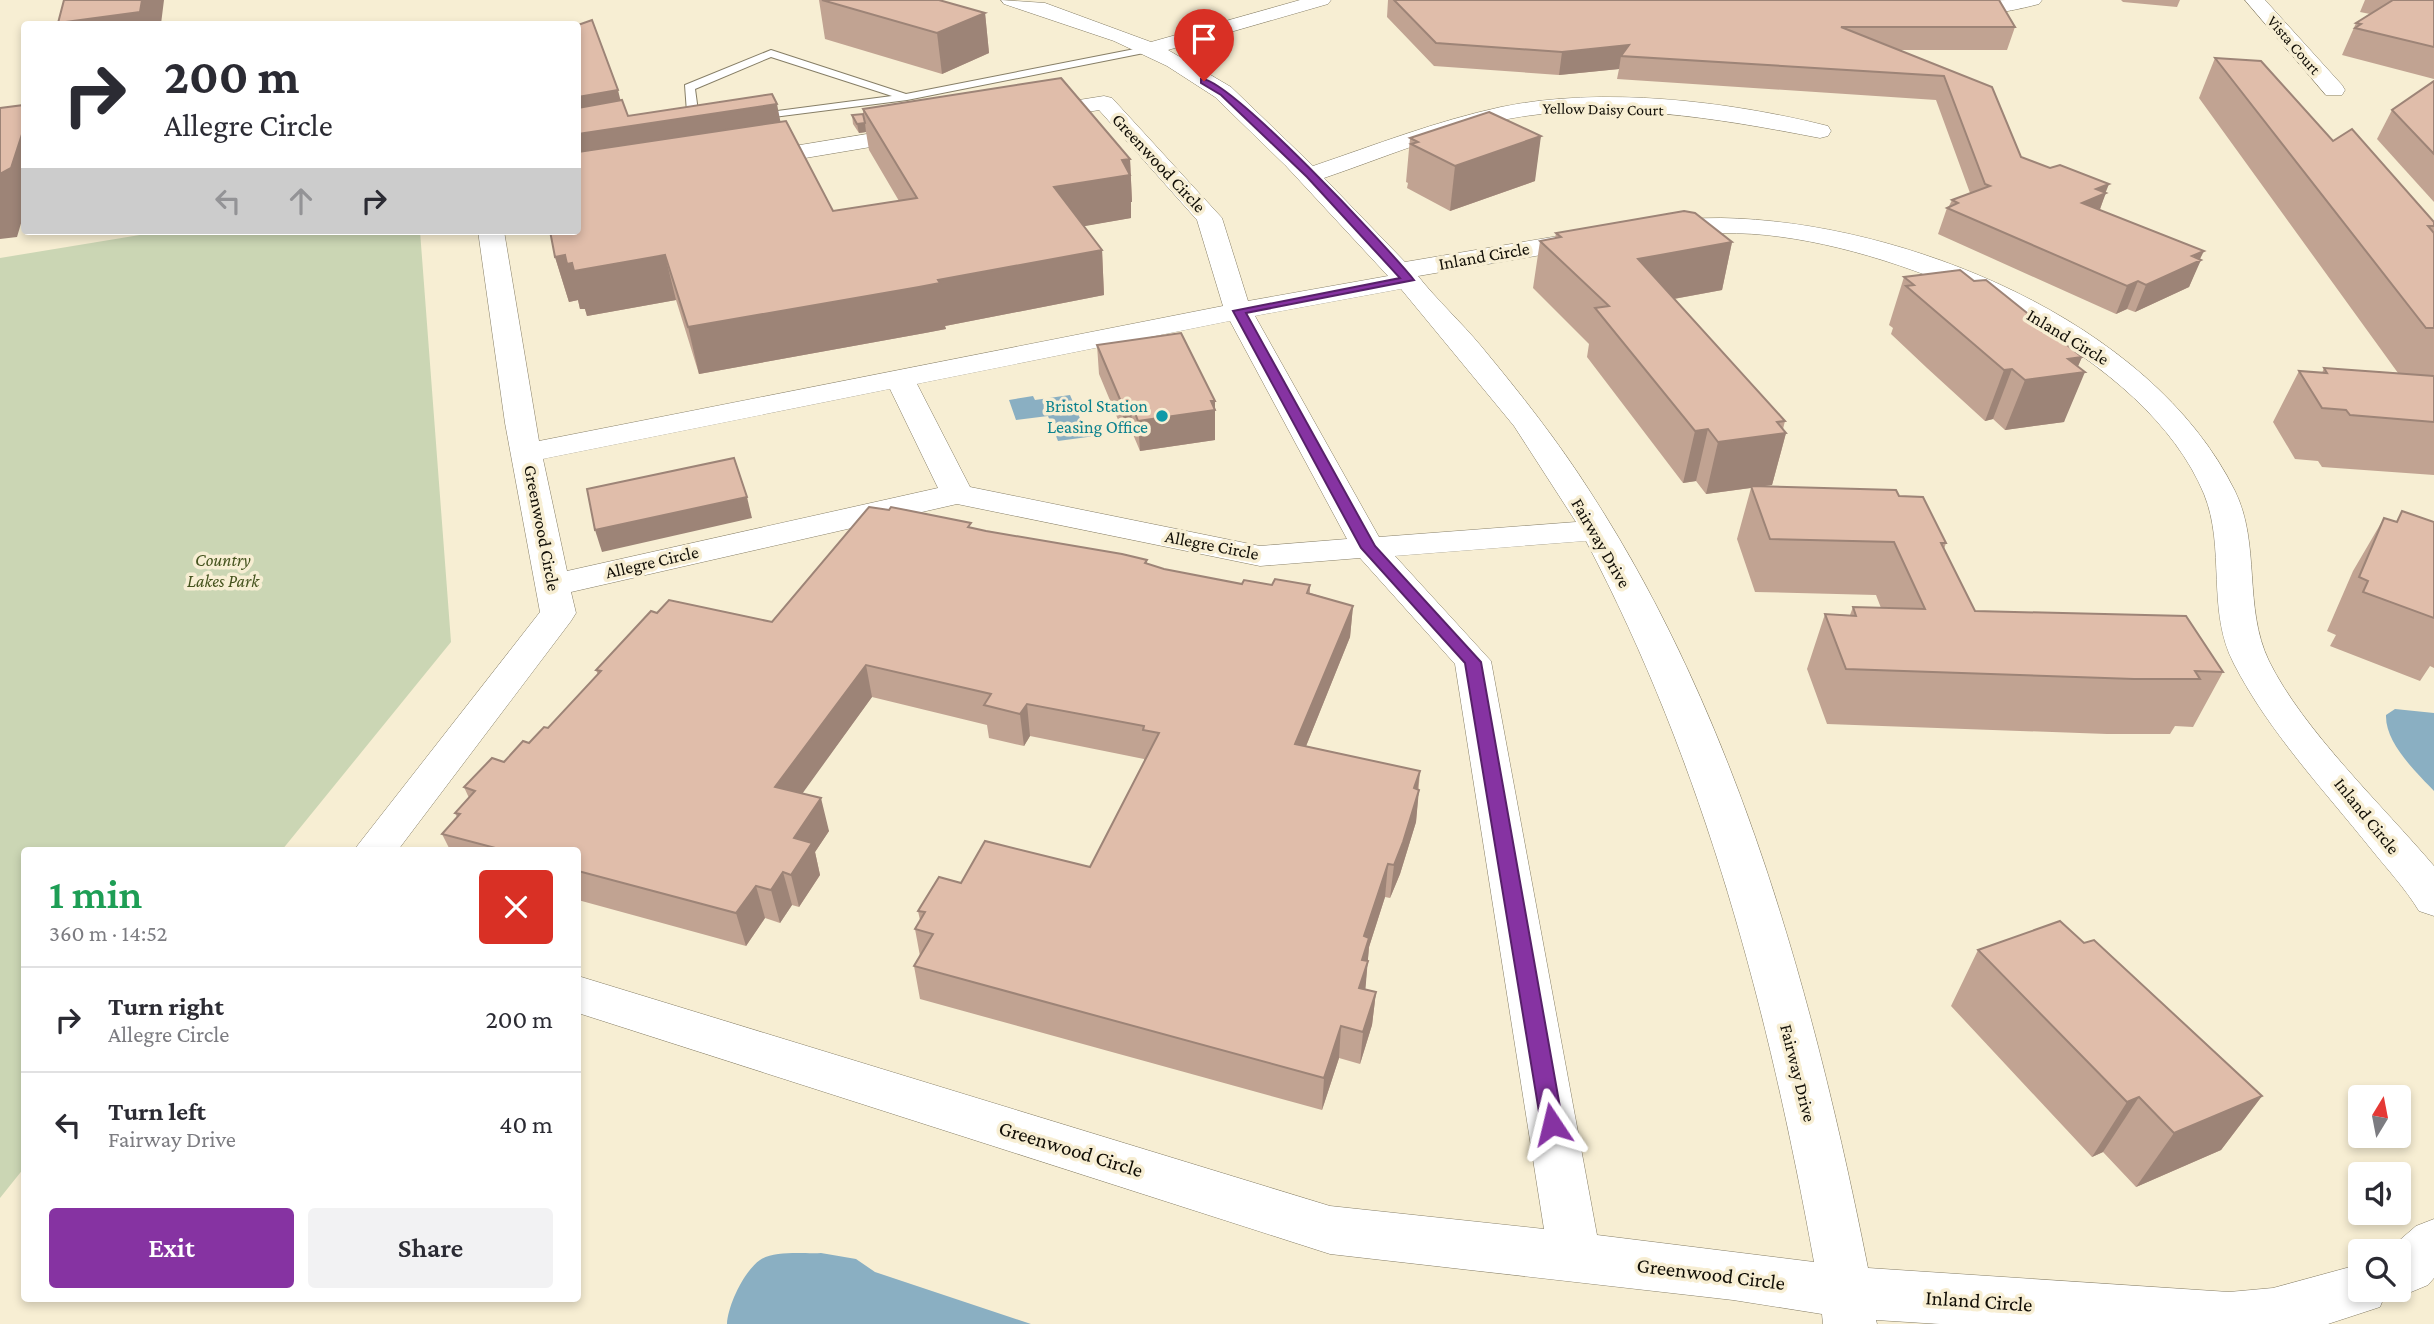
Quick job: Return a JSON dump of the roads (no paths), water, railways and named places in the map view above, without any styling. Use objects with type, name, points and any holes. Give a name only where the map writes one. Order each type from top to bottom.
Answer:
[{"type":"street","name":"Fairway Drive","points":[[1011,0],[1087,23],[1150,50],[1224,93],[1310,175],[1488,372],[1597,530],[1648,628],[1715,787],[1800,1074],[1848,1308]]},
{"type":"street","points":[[1150,50],[1321,0]]},
{"type":"street","points":[[1933,7],[1996,8],[2032,0]]},
{"type":"street","name":"Vista Court","points":[[2255,0],[2334,90]]},
{"type":"street","name":"Greenwood Circle","points":[[1009,118],[1104,103],[1209,218],[1238,311],[1368,548],[1473,662],[1575,1259]]},
{"type":"street","name":"Yellow Daisy Court","points":[[1310,175],[1492,116],[1545,107],[1607,106],[1728,114],[1820,131]]},
{"type":"street","points":[[726,164],[942,129]]},
{"type":"street","name":"Inland Circle","points":[[1404,276],[1626,232],[1704,224],[1746,225],[1819,235],[1853,244],[1987,291],[2045,320],[2126,373],[2164,409],[2192,443],[2223,500],[2236,623],[2251,661],[2284,713],[2434,899]]},
{"type":"street","name":"Greenwood Circle","points":[[377,847],[558,613],[520,423],[492,235]]},
{"type":"street","points":[[528,453],[1404,276]]},
{"type":"street","points":[[900,379],[957,494]]},
{"type":"street","name":"Allegre Circle","points":[[553,585],[957,494],[1261,556],[1597,530]]},
{"type":"street","name":"Greenwood Circle","points":[[581,996],[1331,1230],[1733,1275],[1848,1308]]},
{"type":"street","points":[[2411,1265],[2434,1243]]},
{"type":"street","name":"Inland Circle","points":[[1848,1308],[2195,1320],[2273,1314],[2348,1293]]},
{"type":"lane","points":[[747,119],[907,97],[1150,50]]},
{"type":"lane","points":[[708,125],[688,127],[689,86],[771,53],[907,97]]},
{"type":"water","points":[[1070,395],[1082,423],[1089,422],[1095,436],[1058,441],[1048,416],[1016,420],[1009,400],[1033,396],[1035,400]]},
{"type":"water","points":[[2395,709],[2434,713],[2434,791],[2403,756],[2391,736],[2386,715]]},
{"type":"water","points":[[821,1253],[856,1259],[875,1272],[1031,1324],[727,1324],[738,1289],[748,1272],[760,1260],[781,1254]]},
{"type":"place","name":"Bristol Station Leasing Office","points":[[1162,416]]},
{"type":"park label","name":"Country Lakes Park","points":[[223,570]]}]
